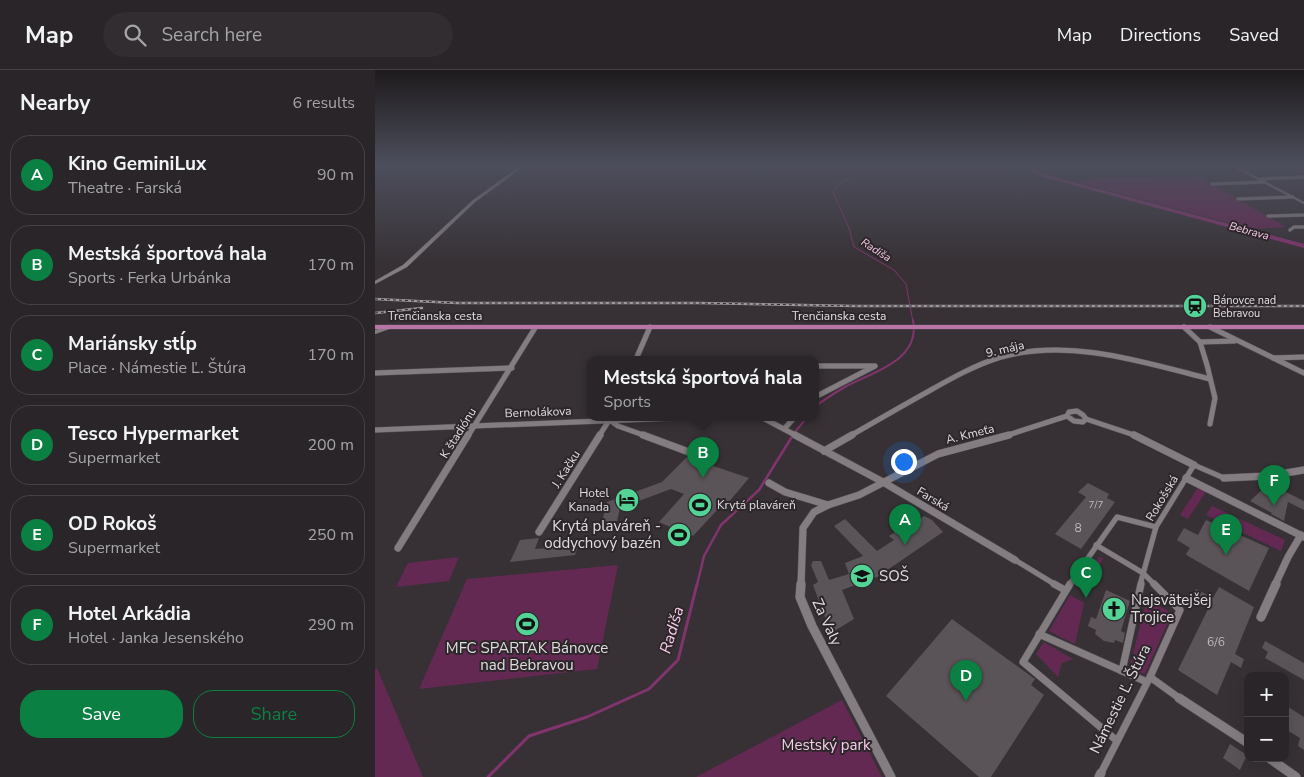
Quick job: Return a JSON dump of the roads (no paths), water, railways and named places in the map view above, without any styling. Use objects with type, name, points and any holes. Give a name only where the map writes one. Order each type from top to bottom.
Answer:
[{"type":"main road","name":"Trenčianska cesta","points":[[375,328],[1304,327]]},
{"type":"street","points":[[375,283],[405,266],[478,198]]},
{"type":"street","points":[[1238,199],[1293,198],[1304,203]]},
{"type":"street","points":[[1268,216],[1304,215]]},
{"type":"street","points":[[1290,230],[1294,227],[1304,227]]},
{"type":"street","points":[[375,332],[390,327]]},
{"type":"street","points":[[636,356],[650,327]]},
{"type":"street","points":[[1184,327],[1200,342],[1211,379],[1215,398],[1211,424]]},
{"type":"street","points":[[1210,327],[1304,373]]},
{"type":"street","name":"K štadiónu","points":[[398,548],[476,426],[535,328]]},
{"type":"street","points":[[1200,342],[1236,341]]},
{"type":"street","name":"9. mája","points":[[824,451],[967,370],[1003,357],[1068,351],[1099,354],[1124,358],[1211,379]]},
{"type":"street","points":[[1275,358],[1304,357]]},
{"type":"street","points":[[819,366],[875,366],[819,395]]},
{"type":"street","points":[[375,373],[512,368]]},
{"type":"street","name":"A. Kmeťa","points":[[883,482],[938,454],[997,439],[1067,416],[1070,420],[1077,422],[1083,422],[1086,419],[1099,422],[1163,448],[1194,465]]},
{"type":"street","name":"Bernolákova","points":[[375,430],[587,420]]},
{"type":"street","name":"J. Kačku","points":[[539,532],[609,421]]},
{"type":"street","points":[[612,421],[618,426],[697,455]]},
{"type":"street","name":"Farská","points":[[769,421],[883,482],[1065,590]]},
{"type":"street","points":[[786,430],[792,421]]},
{"type":"street","points":[[1194,465],[1224,478],[1268,476],[1304,470]]},
{"type":"street","name":"Rokošská","points":[[1143,573],[1156,527],[1194,465]]},
{"type":"street","points":[[1186,478],[1302,536],[1288,557],[1261,617]]},
{"type":"street","name":"Za Valy","points":[[883,482],[859,494],[813,512],[803,528],[800,597],[812,626],[891,777]]},
{"type":"street","points":[[769,483],[785,492],[829,505]]},
{"type":"street","points":[[1117,740],[1023,662],[1065,590],[1117,517],[1156,527]]},
{"type":"street","points":[[1096,546],[1143,573]]},
{"type":"street","name":"Námestie Ľ. Štúra","points":[[1122,671],[1143,573]]},
{"type":"street","name":"Námestie Ľ. Štúra","points":[[1100,775],[1148,680],[1180,610],[1143,573]]},
{"type":"street","points":[[1039,634],[1122,671],[1148,680],[1244,740]]},
{"type":"street","points":[[1275,762],[1296,777]]},
{"type":"waterway","name":"Radiša","points":[[836,198],[849,228],[854,247],[894,270],[906,284],[913,322]]},
{"type":"waterway","name":"Bebrava","points":[[1126,198],[1304,246]]},
{"type":"waterway","name":"Radiša","points":[[819,403],[845,387],[892,363],[902,355],[910,346],[913,322]]},
{"type":"waterway","name":"Radiša","points":[[792,436],[804,421]]},
{"type":"waterway","name":"Radiša","points":[[697,585],[704,556],[721,525],[759,490],[793,435]]},
{"type":"waterway","name":"Radiša","points":[[488,777],[529,736],[587,717],[649,689],[678,660],[697,584]]},
{"type":"railway","points":[[375,299],[457,303],[699,303],[855,306],[1304,306]]},
{"type":"railway","points":[[375,313],[422,308]]},
{"type":"place","name":"Bánovce nad Bebravou","points":[[1195,306]]},
{"type":"place","name":"Mestská športová hala","points":[[703,478]]},
{"type":"place","name":"Hotel Kanada","points":[[627,500]]},
{"type":"place","name":"Krytá plaváreň","points":[[700,505]]},
{"type":"place","name":"Hotel Arkádia","points":[[1274,506]]},
{"type":"place","name":"Krytá plaváreň - oddychový bazén","points":[[679,535]]},
{"type":"place","name":"Kino GeminiLux","points":[[905,545]]},
{"type":"place","name":"OD Rokoš","points":[[1226,555]]},
{"type":"place","name":"SOŠ","points":[[862,576]]},
{"type":"place","name":"Mariánsky stĺp","points":[[1086,598]]},
{"type":"place","name":"Najsvätejšej Trojice","points":[[1114,609]]},
{"type":"place","name":"MFC SPARTAK Bánovce nad Bebravou","points":[[527,624]]},
{"type":"place","name":"Tesco Hypermarket","points":[[966,701]]},
{"type":"park label","name":"Mestský park","points":[[826,745]]}]
